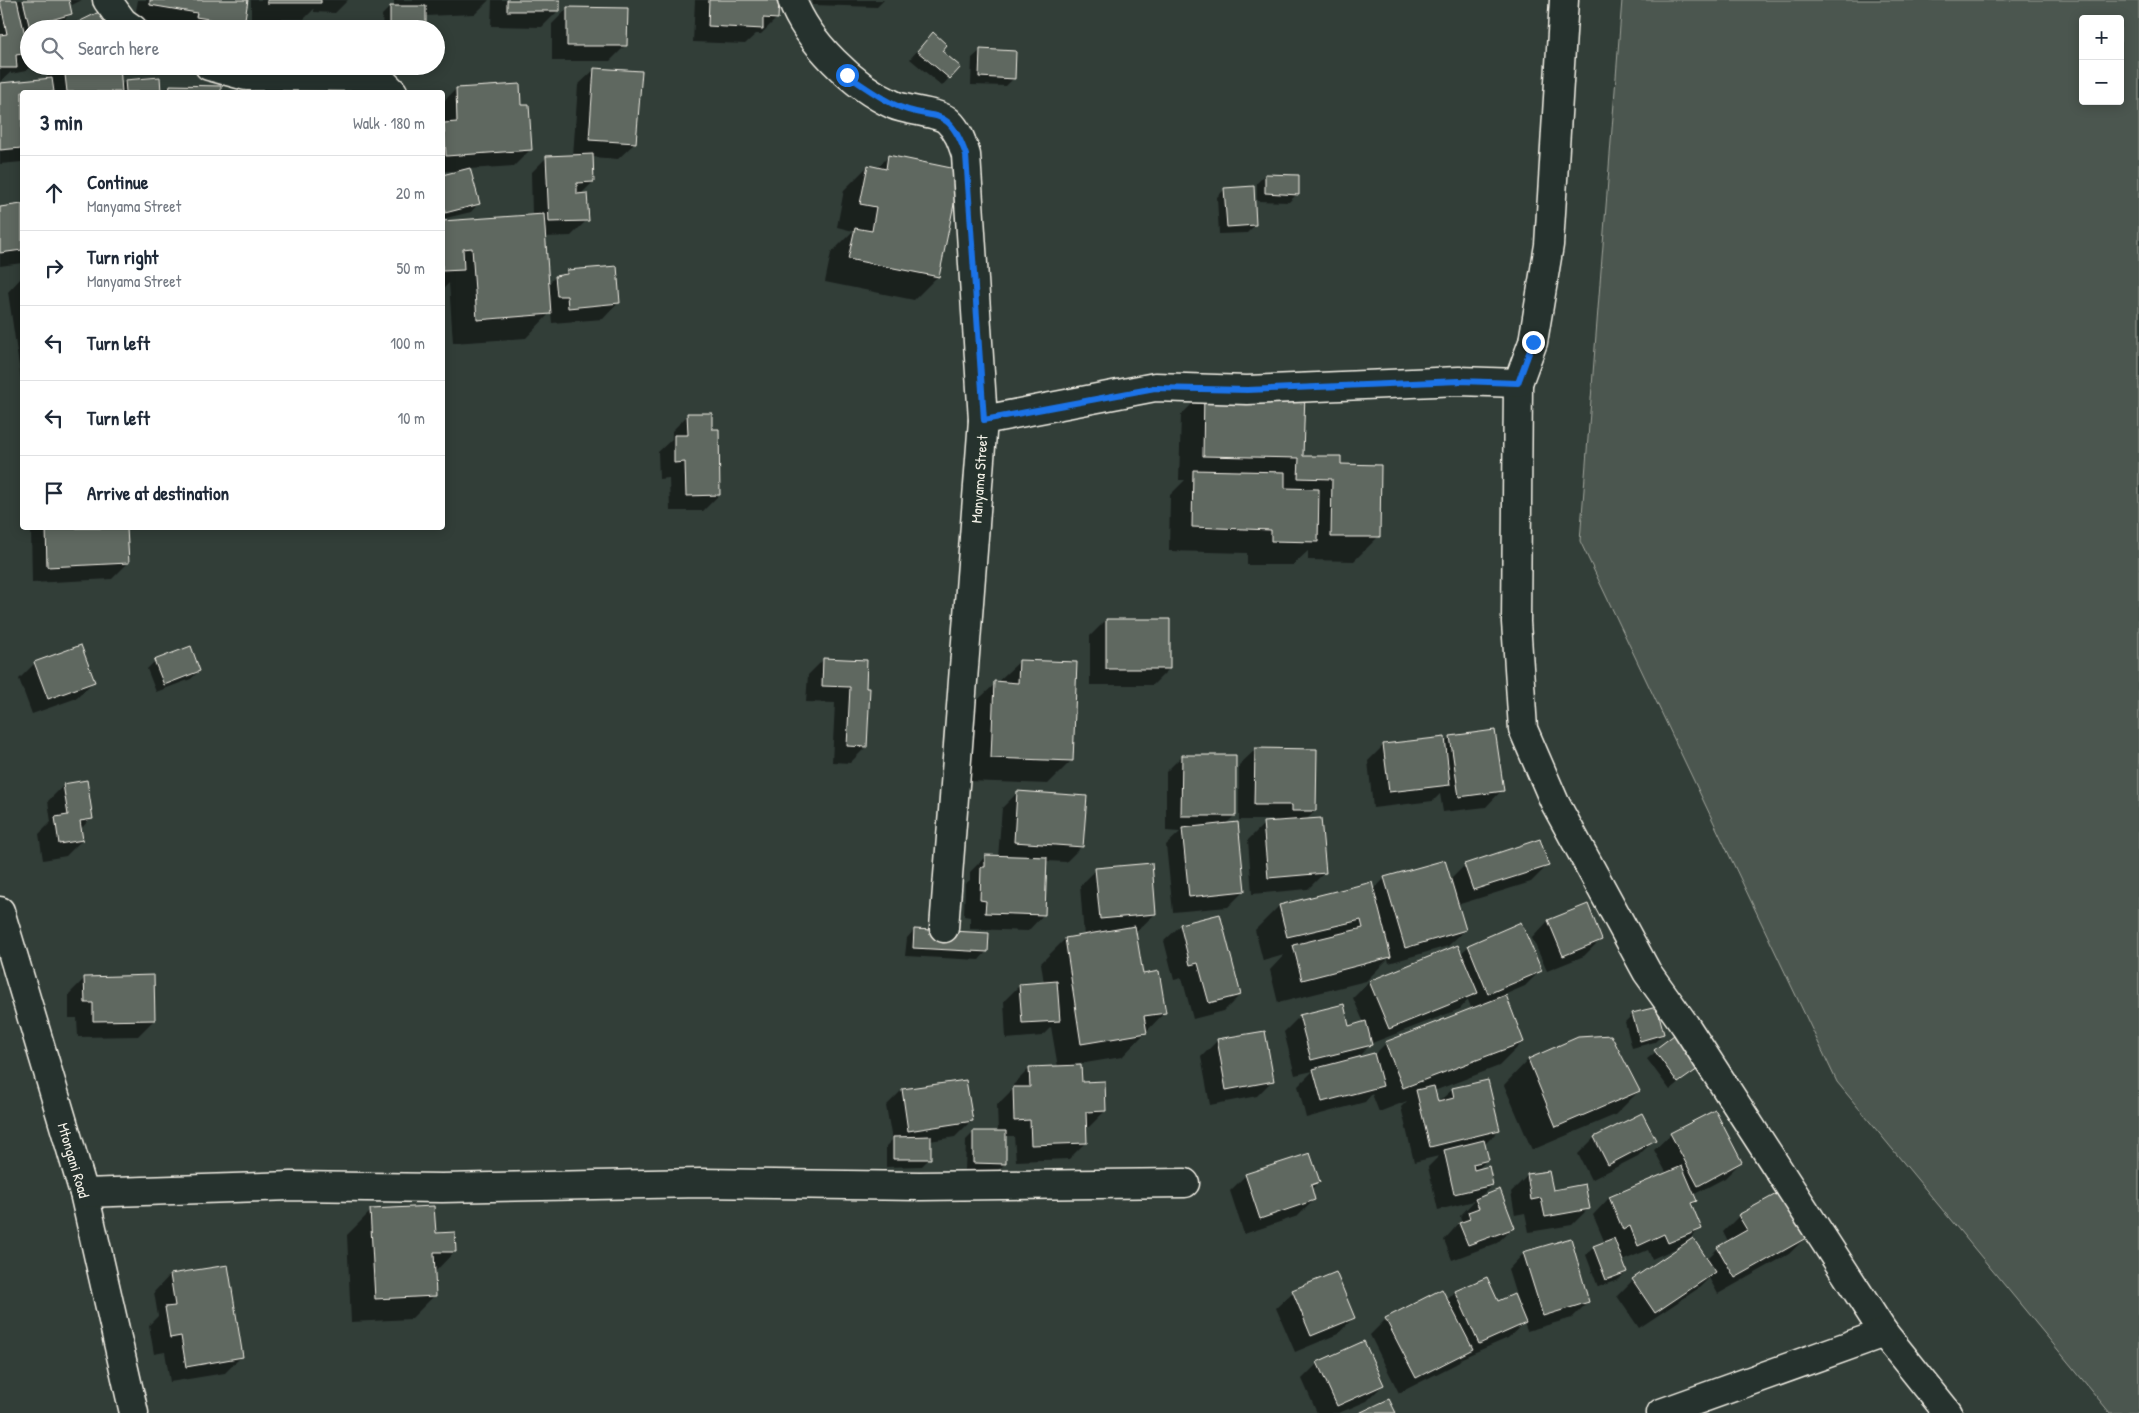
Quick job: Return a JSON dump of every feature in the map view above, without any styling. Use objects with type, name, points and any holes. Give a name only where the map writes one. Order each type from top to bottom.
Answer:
[{"type":"street","points":[[107,0],[122,20]]},
{"type":"street","name":"Manyama Street","points":[[792,0],[798,17],[847,75],[894,105],[947,120],[959,135],[966,155],[984,420],[944,928]]},
{"type":"street","points":[[1564,0],[1549,245],[1533,342],[1518,383],[1516,622],[1523,729],[1555,803],[1647,972],[1685,1025],[1884,1333],[1948,1413]]},
{"type":"street","points":[[242,75],[350,75],[368,77],[385,84],[392,90]]},
{"type":"street","points":[[984,420],[1155,388],[1247,390],[1459,381],[1518,383]]},
{"type":"street","name":"Mtongani Road","points":[[0,911],[84,1192],[134,1413]]},
{"type":"street","points":[[84,1192],[291,1186],[442,1188],[701,1183],[920,1186],[1185,1183]]},
{"type":"street","points":[[1661,1413],[1884,1333]]},
{"type":"shaded area","points":[[1622,0],[2139,0],[2139,1413],[2110,1413],[1837,1082],[1580,541]]},
{"type":"building","points":[[0,0],[17,0],[22,20],[20,20],[20,54],[16,55],[17,68],[0,68],[0,35],[7,34]]},
{"type":"building","points":[[23,0],[69,0],[72,14],[51,20],[28,20]]},
{"type":"building","points":[[150,0],[248,0],[245,20],[214,20],[196,17],[197,13],[150,5]]},
{"type":"building","points":[[267,0],[321,0],[321,3],[267,3]]},
{"type":"building","points":[[507,0],[560,0],[560,11],[507,11]]},
{"type":"building","points":[[709,0],[779,0],[778,19],[763,18],[763,29],[708,26]]},
{"type":"building","points":[[390,6],[426,6],[426,20],[390,20]]},
{"type":"building","points":[[567,7],[628,8],[627,46],[567,46]]},
{"type":"building","points":[[101,11],[106,20],[82,20]]},
{"type":"building","points":[[933,32],[947,45],[942,51],[961,67],[950,79],[917,51]]},
{"type":"building","points":[[980,49],[1016,51],[1015,79],[979,77]]},
{"type":"building","points":[[594,68],[642,71],[636,143],[589,140]]},
{"type":"building","points":[[65,75],[121,75],[122,90],[67,90]]},
{"type":"building","points":[[160,77],[161,90],[126,90],[125,80]]},
{"type":"building","points":[[52,78],[54,90],[20,90],[20,148],[0,150],[0,83]]},
{"type":"building","points":[[520,84],[521,105],[529,105],[532,150],[446,156],[445,123],[457,122],[456,88]]},
{"type":"building","points":[[170,85],[221,86],[221,90],[169,90]]},
{"type":"building","points":[[593,154],[594,182],[577,183],[577,194],[587,193],[589,221],[549,222],[546,156]]},
{"type":"building","points":[[888,155],[961,170],[939,277],[848,259],[855,228],[872,231],[876,207],[860,204],[868,165],[886,169]]},
{"type":"building","points":[[470,168],[480,204],[445,213],[445,174]]},
{"type":"building","points":[[1265,174],[1299,175],[1299,195],[1265,193]]},
{"type":"building","points":[[1254,186],[1256,225],[1227,227],[1224,188]]},
{"type":"building","points":[[20,204],[20,250],[0,253],[0,207]]},
{"type":"building","points":[[544,214],[551,314],[477,320],[472,248],[463,249],[464,270],[445,271],[445,221]]},
{"type":"building","points":[[617,266],[620,303],[568,308],[567,296],[557,296],[555,276],[567,274],[567,270]]},
{"type":"building","points":[[1204,390],[1305,392],[1303,456],[1341,456],[1341,464],[1381,465],[1380,537],[1331,537],[1332,479],[1298,478],[1299,458],[1203,456]]},
{"type":"building","points":[[687,413],[712,413],[712,429],[719,429],[720,495],[686,496],[685,462],[674,463],[674,435],[688,435]]},
{"type":"building","points":[[1193,470],[1285,472],[1285,488],[1319,489],[1318,542],[1271,541],[1271,530],[1192,527]]},
{"type":"building","points":[[46,530],[127,530],[129,563],[47,567]]},
{"type":"building","points":[[1106,619],[1170,619],[1170,669],[1106,669]]},
{"type":"building","points":[[81,645],[95,682],[48,699],[34,662]]},
{"type":"building","points":[[191,646],[200,671],[164,685],[154,660]]},
{"type":"building","points":[[823,658],[867,660],[866,688],[870,688],[867,747],[847,746],[850,687],[822,686]]},
{"type":"building","points":[[1019,660],[1077,662],[1073,761],[991,758],[994,681],[1018,683]]},
{"type":"building","points":[[1495,730],[1504,791],[1459,797],[1450,736]]},
{"type":"building","points":[[1445,737],[1450,785],[1389,792],[1383,744]]},
{"type":"building","points":[[1255,748],[1317,749],[1316,811],[1292,811],[1292,805],[1254,805]]},
{"type":"building","points":[[1182,755],[1236,755],[1236,816],[1181,816]]},
{"type":"building","points":[[87,780],[93,819],[80,821],[83,840],[59,844],[55,817],[68,815],[63,784]]},
{"type":"building","points":[[1017,791],[1087,796],[1083,847],[1014,842]]},
{"type":"building","points":[[1321,818],[1326,873],[1268,878],[1263,822]]},
{"type":"building","points":[[1238,822],[1245,891],[1189,897],[1182,828]]},
{"type":"building","points":[[1540,839],[1549,866],[1473,890],[1464,864]]},
{"type":"building","points":[[985,855],[1047,857],[1045,915],[985,913],[986,901],[980,900],[981,867],[985,867]]},
{"type":"building","points":[[1445,860],[1466,930],[1405,948],[1384,877]]},
{"type":"building","points":[[1152,863],[1156,914],[1100,919],[1095,868]]},
{"type":"building","points":[[1372,882],[1391,957],[1302,980],[1293,945],[1363,928],[1361,920],[1287,937],[1279,905]]},
{"type":"building","points":[[1588,904],[1602,940],[1563,956],[1548,920]]},
{"type":"building","points":[[1220,914],[1241,995],[1209,1003],[1198,963],[1190,965],[1180,924]]},
{"type":"building","points":[[1521,922],[1542,971],[1488,994],[1468,945]]},
{"type":"building","points":[[1135,926],[1143,974],[1159,971],[1166,1013],[1144,1016],[1147,1033],[1081,1044],[1065,938]]},
{"type":"building","points":[[914,929],[989,933],[988,952],[913,948]]},
{"type":"building","points":[[1458,945],[1478,993],[1389,1029],[1369,981]]},
{"type":"building","points":[[154,975],[155,1020],[93,1021],[93,1003],[85,1003],[84,977]]},
{"type":"building","points":[[1057,981],[1060,1021],[1022,1023],[1019,984]]},
{"type":"building","points":[[1506,995],[1524,1042],[1403,1088],[1385,1042]]},
{"type":"building","points":[[1344,1004],[1349,1026],[1366,1021],[1372,1045],[1311,1060],[1299,1015]]},
{"type":"building","points":[[1657,1007],[1664,1034],[1640,1041],[1632,1013]]},
{"type":"building","points":[[1265,1031],[1274,1081],[1226,1090],[1217,1039]]},
{"type":"building","points":[[1611,1035],[1640,1091],[1556,1127],[1528,1059],[1578,1037]]},
{"type":"building","points":[[1674,1035],[1698,1069],[1678,1083],[1654,1050]]},
{"type":"building","points":[[1374,1053],[1383,1086],[1322,1102],[1313,1069]]},
{"type":"building","points":[[1081,1065],[1082,1082],[1105,1081],[1106,1111],[1086,1112],[1087,1143],[1031,1145],[1030,1120],[1014,1121],[1013,1087],[1030,1087],[1029,1067]]},
{"type":"building","points":[[966,1080],[973,1121],[908,1131],[902,1089]]},
{"type":"building","points":[[1488,1080],[1500,1130],[1430,1147],[1416,1090],[1434,1086],[1438,1102],[1454,1098],[1452,1088]]},
{"type":"building","points":[[1715,1110],[1742,1162],[1698,1186],[1670,1133]]},
{"type":"building","points":[[1642,1113],[1656,1140],[1608,1165],[1594,1137]]},
{"type":"building","points":[[973,1131],[1006,1131],[1006,1164],[973,1163]]},
{"type":"building","points":[[931,1136],[931,1159],[893,1159],[893,1137]]},
{"type":"building","points":[[1484,1140],[1489,1160],[1473,1164],[1474,1170],[1489,1166],[1493,1185],[1454,1194],[1444,1150]]},
{"type":"building","points":[[1310,1153],[1320,1182],[1311,1185],[1315,1200],[1260,1219],[1245,1174]]},
{"type":"building","points":[[1682,1166],[1697,1201],[1691,1203],[1702,1229],[1668,1243],[1664,1234],[1638,1246],[1630,1226],[1623,1230],[1609,1197]]},
{"type":"building","points":[[1549,1171],[1553,1190],[1585,1184],[1590,1209],[1545,1217],[1541,1198],[1531,1200],[1527,1174]]},
{"type":"building","points":[[1500,1189],[1515,1228],[1468,1245],[1459,1223],[1470,1219],[1468,1212],[1479,1208],[1475,1199]]},
{"type":"building","points":[[1780,1192],[1806,1238],[1735,1278],[1717,1247],[1747,1230],[1738,1215]]},
{"type":"building","points":[[434,1206],[436,1233],[455,1232],[456,1252],[434,1252],[436,1296],[375,1299],[370,1209]]},
{"type":"building","points":[[1571,1238],[1589,1302],[1543,1316],[1523,1252]]},
{"type":"building","points":[[1614,1238],[1627,1272],[1606,1280],[1593,1246]]},
{"type":"building","points":[[1693,1238],[1716,1272],[1655,1313],[1632,1279]]},
{"type":"building","points":[[228,1265],[243,1357],[186,1367],[181,1336],[170,1338],[165,1307],[175,1306],[170,1274]]},
{"type":"building","points":[[1336,1272],[1355,1318],[1311,1336],[1292,1290]]},
{"type":"building","points":[[1487,1277],[1498,1301],[1514,1294],[1526,1323],[1479,1344],[1455,1291]]},
{"type":"building","points":[[1442,1289],[1473,1349],[1416,1378],[1385,1318]]},
{"type":"building","points":[[1364,1341],[1384,1385],[1337,1406],[1317,1362]]},
{"type":"building","points":[[1389,1399],[1396,1413],[1359,1413]]},
{"type":"route","points":[[847,75],[894,105],[947,120],[959,135],[966,155],[984,420],[1155,388],[1247,390],[1459,381],[1518,383],[1533,342]]}]
